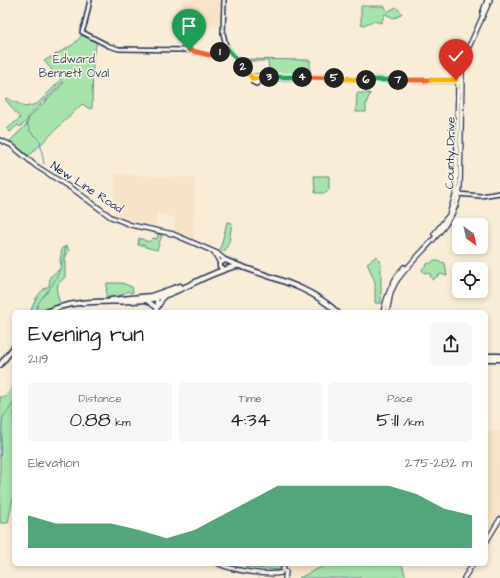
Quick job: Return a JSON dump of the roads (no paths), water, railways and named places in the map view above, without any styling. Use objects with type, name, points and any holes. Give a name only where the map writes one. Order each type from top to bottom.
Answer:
[{"type":"main road","name":"County Drive","points":[[387,310],[391,292],[396,282],[446,224],[455,209],[458,194],[460,80],[462,57],[489,0]]},
{"type":"main road","name":"New Line Road","points":[[0,140],[11,145],[36,166],[77,192],[111,218],[130,225],[173,234],[214,252],[228,263]]},
{"type":"main road","name":"County Drive","points":[[383,310],[387,295],[394,281],[446,220],[458,194]]},
{"type":"main road","points":[[214,252],[221,266],[226,270],[228,263]]},
{"type":"main road","points":[[107,302],[146,300],[212,275],[221,266],[228,263],[298,286],[324,301],[335,310]]},
{"type":"main road","points":[[54,310],[70,305],[164,296],[187,284]]},
{"type":"main road","points":[[156,309],[164,296]]},
{"type":"main road","points":[[155,297],[156,309]]},
{"type":"main road","points":[[146,300],[156,309]]},
{"type":"main road","points":[[0,365],[12,350]]},
{"type":"main road","points":[[488,356],[500,356]]},
{"type":"main road","points":[[488,359],[500,359]]},
{"type":"main road","points":[[488,539],[500,519]]},
{"type":"main road","points":[[224,566],[235,570],[283,574]]},
{"type":"main road","points":[[464,578],[472,566]]},
{"type":"street","points":[[90,0],[82,32],[112,48],[123,50],[186,50],[209,55],[227,48]]},
{"type":"street","points":[[224,0],[223,33],[227,48],[253,79],[253,82],[256,84],[259,82],[258,79]]},
{"type":"street","points":[[253,79],[263,77],[318,77],[359,80],[460,80]]},
{"type":"street","points":[[458,194],[481,196],[500,193]]},
{"type":"waterway","points":[[27,123],[30,131],[40,141],[44,164]]},
{"type":"waterway","points":[[36,310],[39,302],[50,288],[58,273],[66,246]]},
{"type":"waterway","points":[[0,458],[3,417],[12,406]]},
{"type":"park label","name":"Edward Bennett Oval","points":[[74,66]]}]
